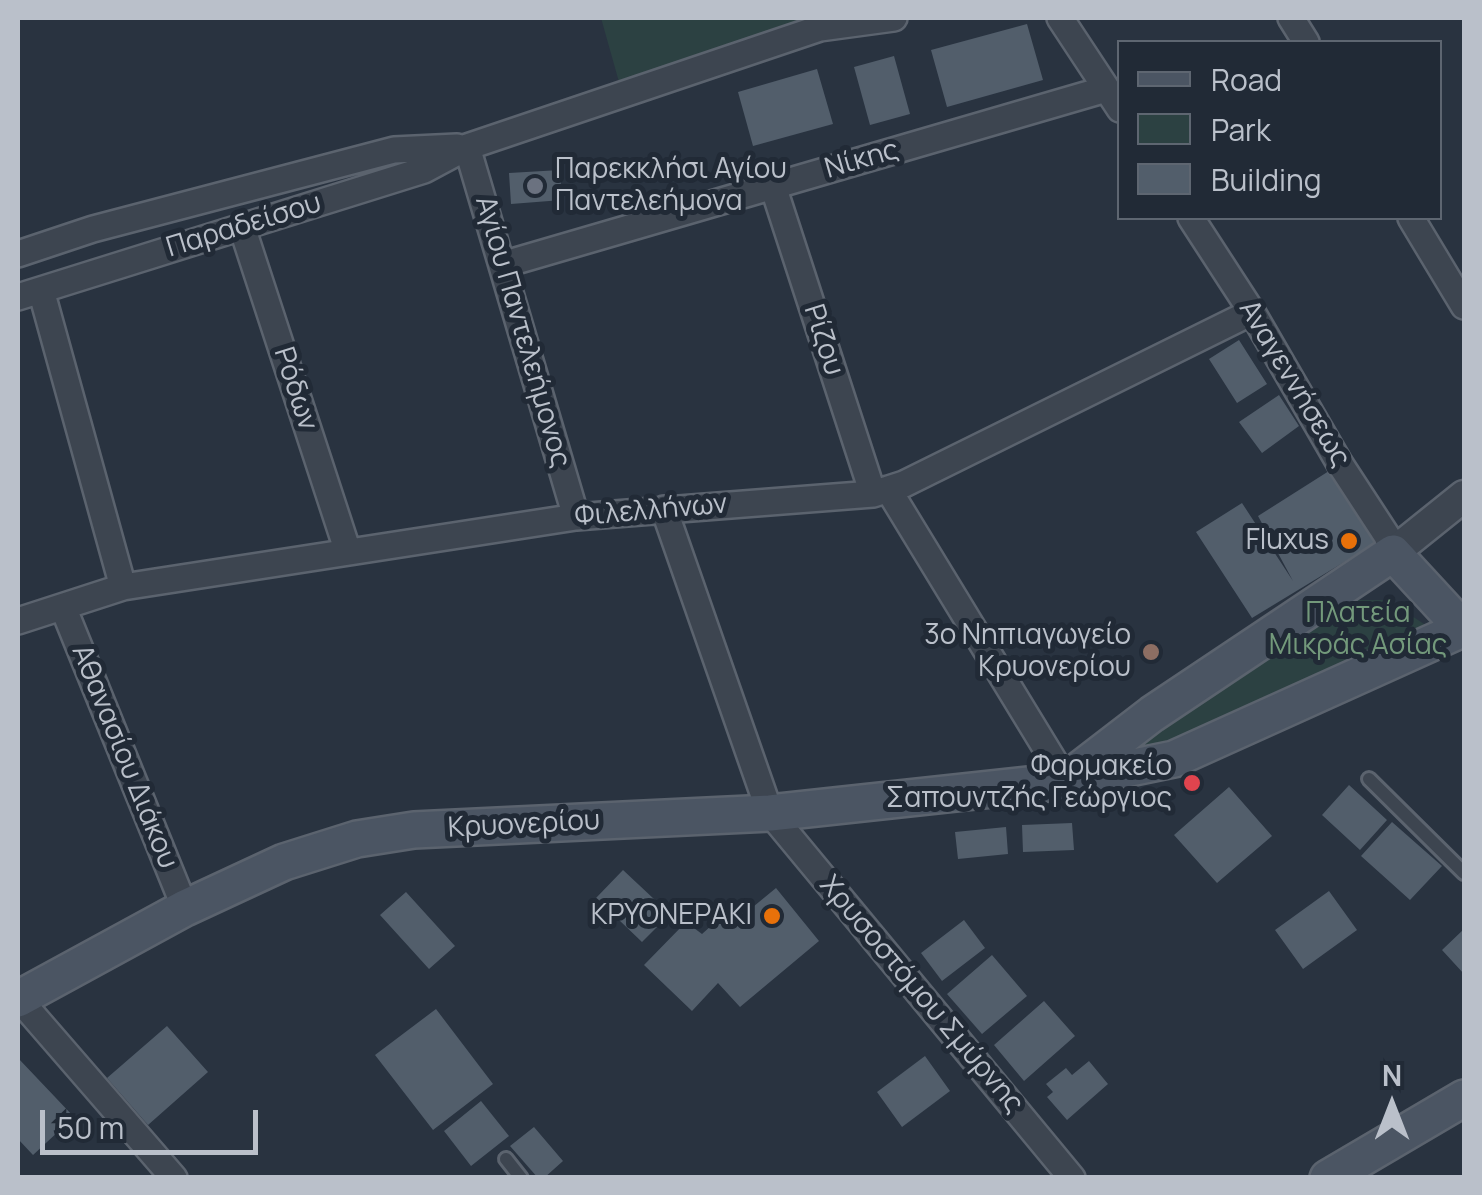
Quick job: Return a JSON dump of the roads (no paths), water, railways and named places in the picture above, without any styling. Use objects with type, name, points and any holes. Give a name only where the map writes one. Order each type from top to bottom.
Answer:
[{"type":"main road","name":"Κρυονερίου","points":[[18,998],[184,908],[284,862],[357,840],[414,830],[770,813],[1066,780],[1174,759],[1463,630],[1393,554]]},
{"type":"main road","points":[[1066,780],[1152,714],[1393,554]]},
{"type":"main road","points":[[1328,1178],[1464,1098]]},
{"type":"street","name":"Παραδείσου","points":[[29,293],[424,170],[467,146],[826,23],[894,18]]},
{"type":"street","points":[[1060,18],[1113,99]]},
{"type":"street","points":[[1291,18],[1305,40]]},
{"type":"street","name":"Νίκης","points":[[502,265],[772,186],[1113,99]]},
{"type":"street","name":"Παραδείσου","points":[[18,254],[92,229],[394,150],[467,146]]},
{"type":"street","name":"Αγίου Παντελεήμονος","points":[[467,146],[576,517]]},
{"type":"street","name":"Ρίζου","points":[[772,186],[880,492],[1066,780]]},
{"type":"street","name":"Αναγεννήσεως","points":[[1191,220],[1252,312],[1386,536],[1393,554]]},
{"type":"street","points":[[1412,220],[1464,306]]},
{"type":"street","name":"Ρόδων","points":[[242,227],[348,552]]},
{"type":"street","points":[[29,293],[123,587]]},
{"type":"street","name":"Φιλελλήνων","points":[[18,620],[123,587],[576,517],[880,492],[904,484],[1252,312]]},
{"type":"street","points":[[1393,554],[1464,496]]},
{"type":"street","points":[[664,510],[770,813]]},
{"type":"street","name":"Αθανασίου Διάκου","points":[[63,606],[184,908]]},
{"type":"street","name":"Χρυσοστόμου Σμύρνης","points":[[770,813],[1072,1178]]},
{"type":"street","points":[[18,998],[174,1178]]},
{"type":"lane","points":[[1369,778],[1464,872]]},
{"type":"lane","points":[[506,1159],[521,1178]]},
{"type":"place","name":"Παρεκκλήσι Αγίου Παντελεήμονα","points":[[535,186]]},
{"type":"place","name":"Fluxus","points":[[1349,541]]},
{"type":"place","name":"3ο Νηπιαγωγείο Κρυονερίου","points":[[1151,652]]},
{"type":"place","name":"Φαρμακείο Σαπουντζής Γεώργιος","points":[[1192,783]]},
{"type":"place","name":"ΚΡΥΟΝΕΡΑΚΙ","points":[[772,916]]},
{"type":"park label","name":"Πλατεία Μικράς Ασίας","points":[[1358,630]]}]
